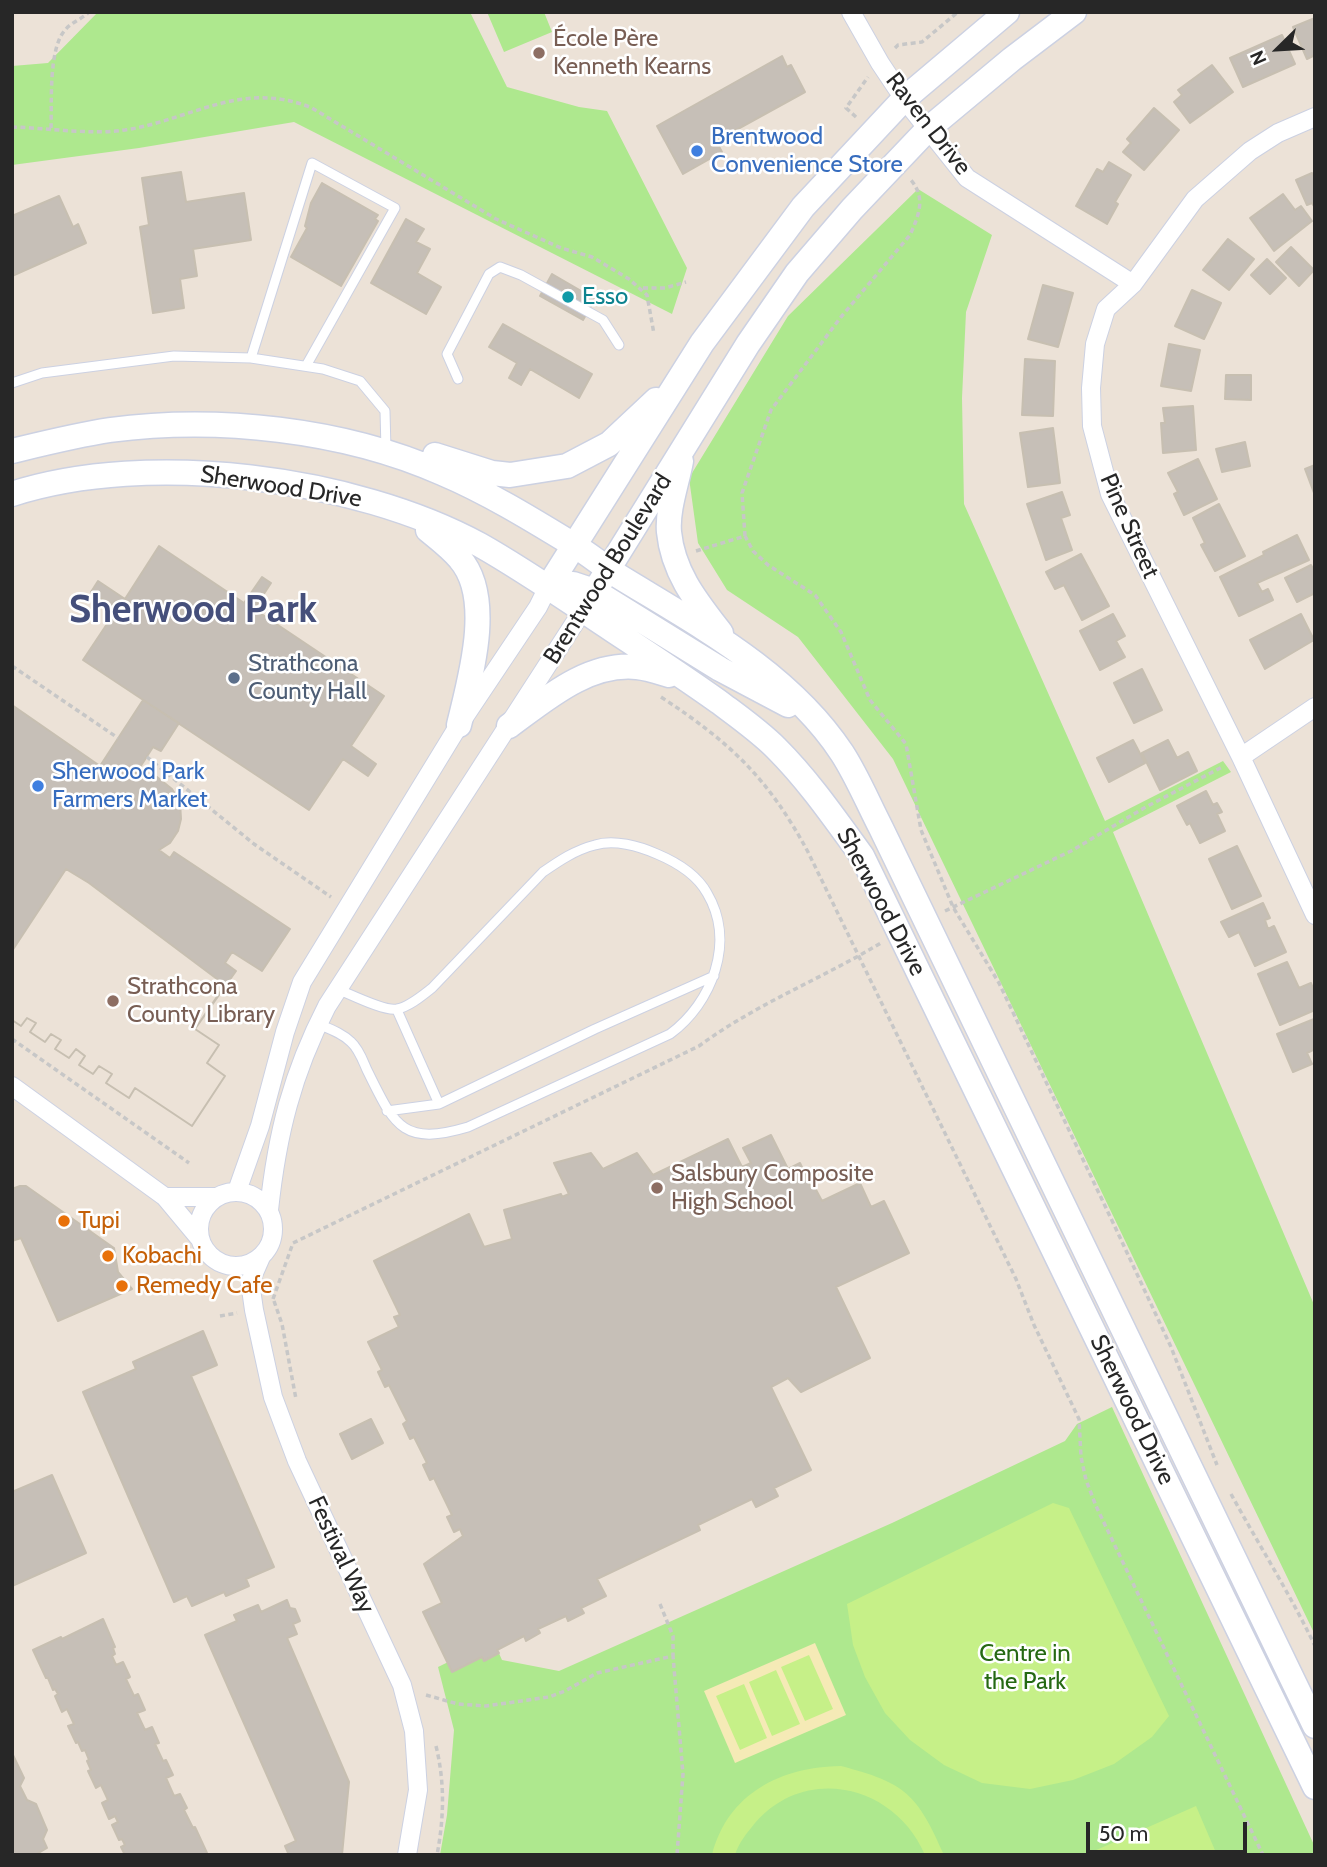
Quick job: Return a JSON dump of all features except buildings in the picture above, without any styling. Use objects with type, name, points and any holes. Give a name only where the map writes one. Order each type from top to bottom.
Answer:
[{"type":"main road","name":"Brentwood Boulevard","points":[[548,587],[741,288],[803,207],[904,99],[1007,12]]},
{"type":"main road","name":"Brentwood Boulevard","points":[[589,600],[748,344],[797,273],[852,209],[928,129],[1074,12]]},
{"type":"main road","points":[[386,452],[434,455],[492,473],[510,475],[566,466],[609,444],[684,373]]},
{"type":"main road","name":"Sherwood Drive","points":[[12,451],[112,430],[167,425],[219,425],[305,433],[386,452],[443,473],[574,545],[608,570],[733,647],[771,676],[814,719],[842,753],[881,828],[1315,1726]]},
{"type":"main road","points":[[684,445],[669,531],[688,591],[733,647]]},
{"type":"main road","name":"Sherwood Drive","points":[[12,494],[70,481],[131,474],[192,472],[306,485],[379,502],[479,545],[548,587],[589,600],[775,747],[814,791],[862,856],[1315,1787]]},
{"type":"main road","points":[[412,515],[461,559],[475,585],[478,618],[469,681],[459,725]]},
{"type":"main road","points":[[589,600],[814,719]]},
{"type":"main road","points":[[509,726],[551,695],[600,670],[637,667],[687,679]]},
{"type":"street","name":"Raven Drive","points":[[851,12],[904,99],[967,178],[1133,284]]},
{"type":"street","name":"Pine Street","points":[[1315,117],[1278,133],[1259,145],[1195,199],[1133,284],[1106,309],[1095,344],[1091,388],[1092,426],[1110,494],[1241,757],[1315,915]]},
{"type":"street","name":"Brentwood Boulevard","points":[[237,1191],[260,1126],[285,1032],[302,982],[459,725],[538,607],[548,587]]},
{"type":"street","name":"Brentwood Boulevard","points":[[269,1210],[280,1132],[299,1066],[318,1024],[337,989],[589,600]]},
{"type":"street","points":[[1241,757],[1315,707]]},
{"type":"street","points":[[12,1086],[165,1196],[213,1259],[224,1265],[237,1267],[250,1264],[261,1257],[269,1247],[273,1235],[269,1210],[261,1200],[250,1193],[226,1192],[214,1197],[165,1196]]},
{"type":"street","points":[[200,1240],[200,1216],[214,1197]]},
{"type":"street","name":"Festival Way","points":[[261,1257],[250,1282],[273,1397],[297,1461],[402,1685],[414,1731],[418,1790],[411,1845],[407,1855]]},
{"type":"lane","points":[[251,358],[312,163],[394,208],[306,366]]},
{"type":"lane","points":[[457,379],[447,354],[489,275],[500,267],[521,275],[603,320],[619,345]]},
{"type":"lane","points":[[12,383],[42,373],[174,356],[251,358],[323,369],[360,381],[385,411],[386,452]]},
{"type":"lane","points":[[318,1024],[352,1043],[387,1111],[397,1124],[426,1135],[468,1128],[670,1034],[686,1022],[714,976],[721,943],[717,917],[707,892],[689,872],[646,849],[619,843],[597,844],[562,859],[543,872],[432,988],[397,1010],[337,989]]},
{"type":"lane","points":[[387,1111],[439,1104],[595,1029],[714,976]]},
{"type":"lane","points":[[397,1010],[439,1104]]},
{"type":"path","points":[[51,128],[59,38],[71,24],[89,12]]},
{"type":"path","points":[[845,108],[872,131]]},
{"type":"path","points":[[898,163],[918,189],[921,202],[917,219],[909,235],[841,317],[771,410],[742,493],[745,536],[753,551],[768,565],[815,595],[841,632],[870,700],[906,744],[921,830],[953,907],[999,983],[1116,1229],[1171,1347],[1220,1475]]},
{"type":"path","points":[[641,287],[665,289],[686,282]]},
{"type":"path","points":[[687,553],[745,536]]},
{"type":"path","points":[[12,666],[118,738]]},
{"type":"path","points":[[654,692],[710,731],[738,755],[775,796],[808,852],[1016,1279],[1034,1325],[1079,1419],[1081,1457],[1096,1506],[1263,1855]]},
{"type":"path","points":[[147,757],[254,844],[331,897]]},
{"type":"path","points":[[940,914],[1071,851],[1144,808],[1241,757]]},
{"type":"path","points":[[254,1310],[274,1299],[293,1243],[699,1046],[731,1022],[889,938]]},
{"type":"path","points":[[12,1039],[189,1163]]},
{"type":"path","points":[[1226,1486],[1274,1574],[1293,1601],[1315,1646]]},
{"type":"path","points":[[660,1604],[673,1636],[683,1774],[677,1855]]},
{"type":"path","points":[[424,1695],[458,1704],[486,1706],[550,1697],[597,1673],[673,1656]]},
{"type":"green space","points":[[98,12],[470,12],[507,87],[579,107],[607,111],[687,268],[672,314],[294,122],[139,148],[12,165],[12,66],[48,63]]},
{"type":"green space","points":[[487,12],[544,12],[552,32],[504,52]]},
{"type":"green space","points":[[918,189],[992,235],[966,312],[962,398],[964,504],[1105,821],[1223,761],[1231,772],[1113,832],[1315,1307],[1315,1635],[893,759],[798,637],[727,590],[698,543],[689,478],[788,316]]},
{"type":"green space","name":"Centre in the Park","points":[[1112,1407],[1315,1847],[1315,1855],[440,1855],[447,1815],[454,1730],[438,1667],[493,1640],[502,1660],[559,1671],[892,1523],[1065,1441],[1077,1424]]},
{"type":"green space","points":[[1053,1503],[1069,1508],[1169,1716],[1152,1737],[1114,1764],[1073,1780],[1030,1789],[982,1783],[944,1765],[910,1740],[885,1713],[865,1677],[853,1645],[847,1604]]},
{"type":"green space","points":[[809,1655],[833,1709],[805,1721],[781,1667]]},
{"type":"green space","points":[[776,1670],[800,1724],[772,1736],[749,1682]]},
{"type":"green space","points":[[744,1684],[767,1738],[740,1750],[716,1696]]},
{"type":"green space","points":[[841,1766],[881,1778],[907,1794],[926,1818],[944,1855],[925,1855],[912,1831],[894,1812],[872,1799],[849,1791],[824,1789],[799,1793],[776,1804],[755,1823],[735,1855],[712,1855],[730,1815],[760,1788],[778,1778],[798,1772]]},
{"type":"green space","points":[[1196,1806],[1217,1855],[1085,1855]]},
{"type":"sand","points":[[815,1643],[846,1715],[735,1763],[704,1691]]},
{"type":"place","name":"École Père Kenneth Kearns","points":[[539,53]]},
{"type":"place","name":"Brentwood Convenience Store","points":[[697,151]]},
{"type":"place","name":"Esso","points":[[568,297]]},
{"type":"place","name":"Strathcona County Hall","points":[[234,678]]},
{"type":"place","name":"Sherwood Park Farmers Market","points":[[38,786]]},
{"type":"place","name":"Strathcona County Library","points":[[113,1001]]},
{"type":"place","name":"Salsbury Composite High School","points":[[657,1188]]},
{"type":"place","name":"Tupi","points":[[64,1221]]},
{"type":"place","name":"Kobachi","points":[[108,1256]]},
{"type":"place","name":"Remedy Cafe","points":[[122,1286]]},
{"type":"district","name":"Sherwood Park","points":[[193,611]]}]
